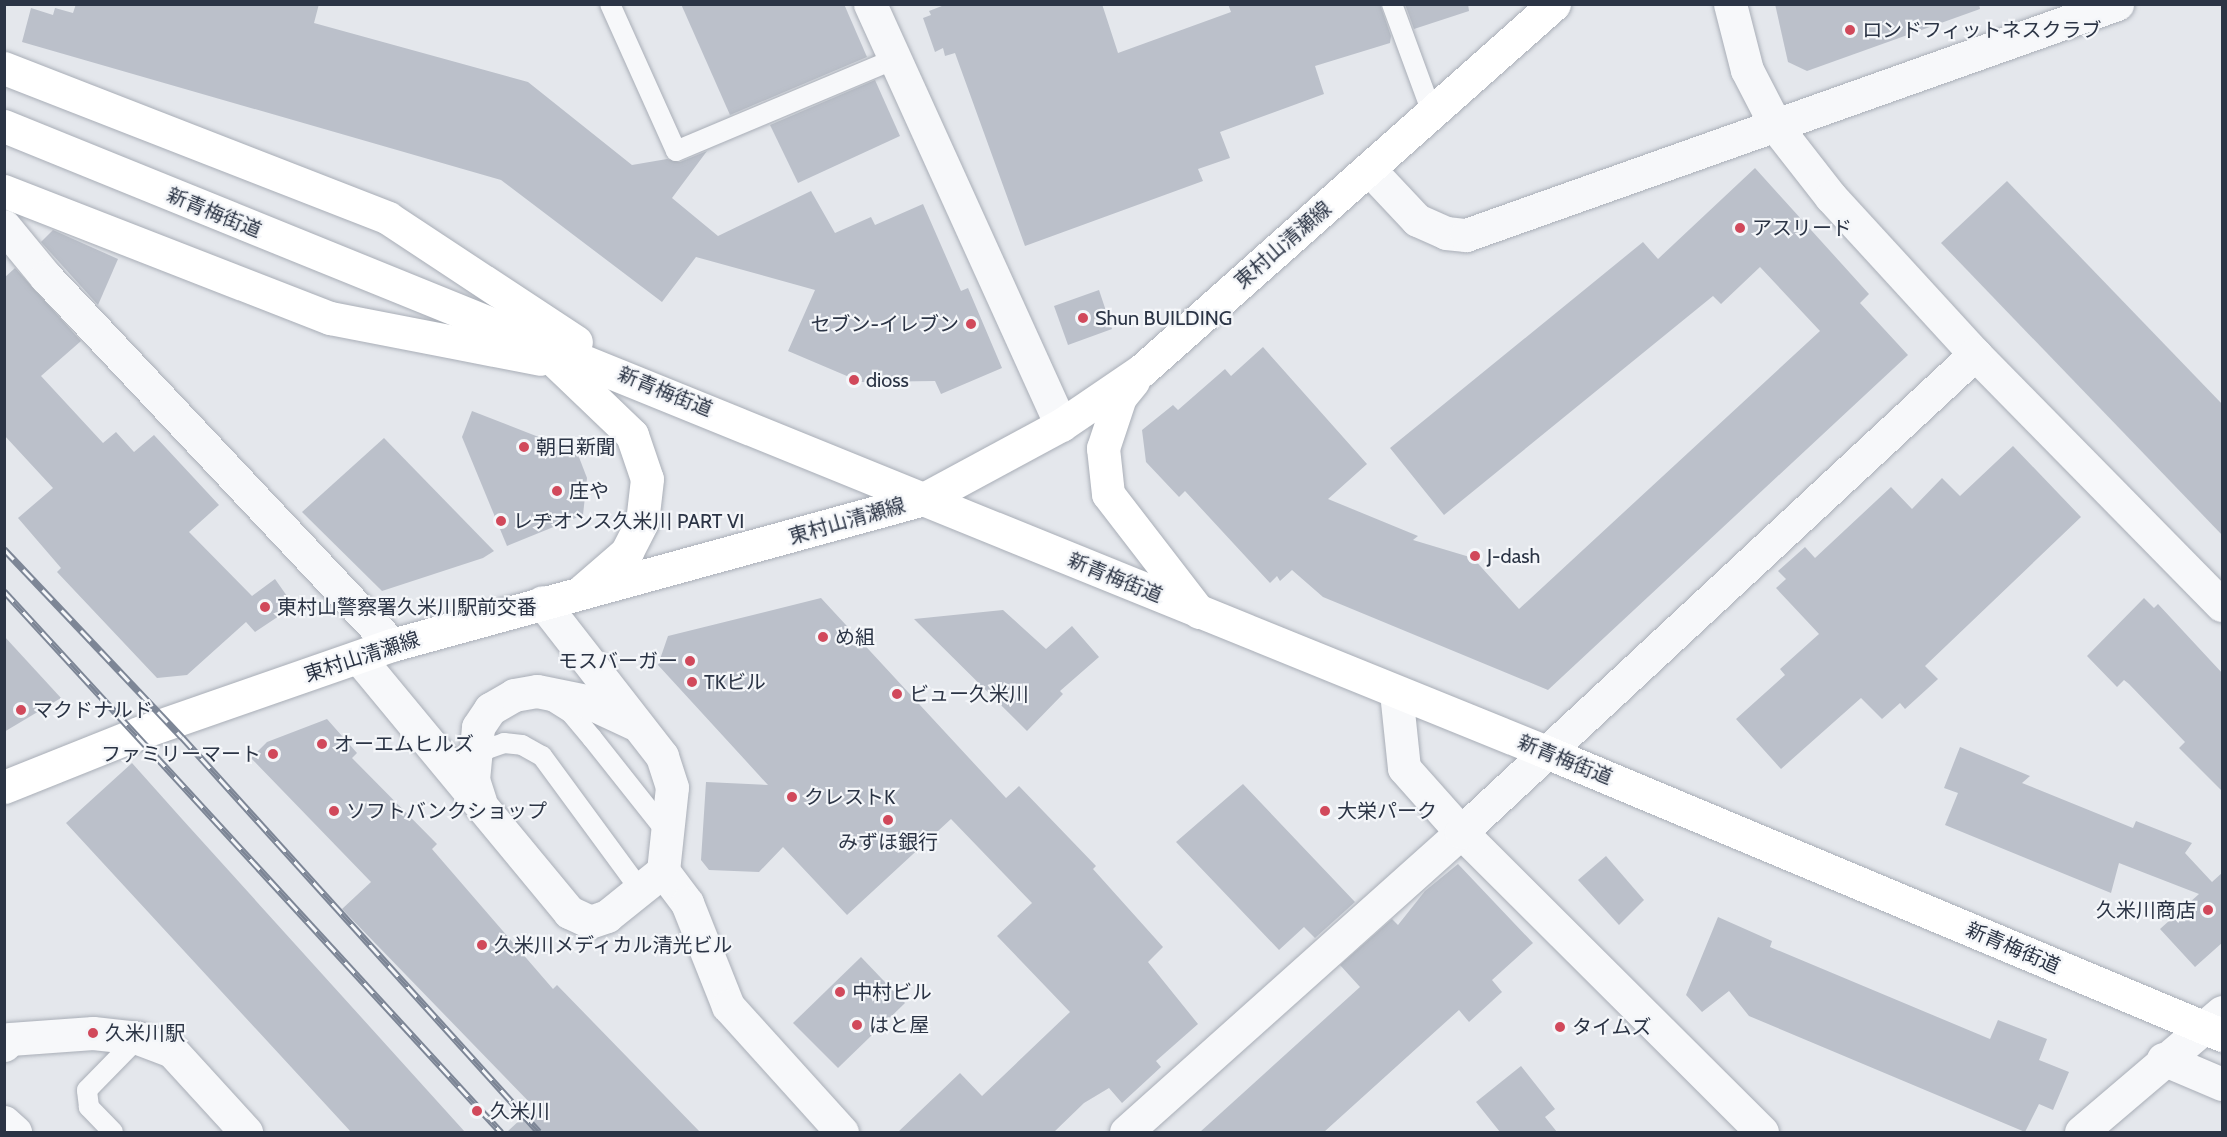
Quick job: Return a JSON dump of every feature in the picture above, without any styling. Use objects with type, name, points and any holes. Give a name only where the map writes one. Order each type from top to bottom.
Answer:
[{"type":"main road","name":"東村山清瀬線","points":[[4,787],[139,733],[392,645],[924,499],[1061,425],[1142,370],[1554,4]]},
{"type":"main road","points":[[4,68],[388,218],[633,378]]},
{"type":"main road","name":"新青梅街道","points":[[4,126],[350,269],[633,378],[1199,612],[2217,1025]]},
{"type":"main road","points":[[4,191],[330,318],[633,378]]},
{"type":"main road","points":[[556,363],[632,435],[647,479],[642,522],[627,552],[580,593]]},
{"type":"main road","points":[[1142,370],[1120,397],[1108,425],[1102,448],[1103,473],[1108,494],[1199,612]]},
{"type":"street","points":[[870,4],[1061,425]]},
{"type":"street","points":[[1730,4],[1747,70],[1777,128],[1831,196],[1975,354],[2223,605]]},
{"type":"street","points":[[1369,170],[1417,220],[1446,233],[1466,235],[1777,128],[2117,4]]},
{"type":"street","points":[[4,226],[46,277],[392,645]]},
{"type":"street","points":[[1126,1132],[1461,832],[1544,751],[1975,354]]},
{"type":"street","points":[[359,658],[578,918],[590,922],[607,916],[652,881],[669,835],[672,787],[669,771],[637,725],[542,602]]},
{"type":"street","points":[[480,801],[473,780],[473,760],[478,727],[490,709],[514,695],[537,691],[586,701],[637,725]]},
{"type":"street","points":[[1396,692],[1404,768],[1461,832],[1762,1132]]},
{"type":"street","points":[[652,881],[687,903],[728,1006],[842,1132]]},
{"type":"street","points":[[2081,1132],[2163,1059],[2217,1025]]},
{"type":"street","points":[[6,1039],[93,1034],[138,1038],[172,1051],[246,1132]]},
{"type":"street","points":[[2163,1059],[2223,1084]]},
{"type":"street","points":[[4,1122],[15,1132]]},
{"type":"lane","points":[[610,4],[676,151],[895,59]]},
{"type":"lane","points":[[1392,4],[1432,113]]},
{"type":"lane","points":[[537,691],[571,714],[669,835]]},
{"type":"lane","points":[[473,760],[487,748],[504,743],[522,745],[542,756],[652,881]]},
{"type":"lane","points":[[113,1132],[89,1107],[87,1090],[138,1038]]},
{"type":"building","points":[[76,4],[319,4],[314,23],[528,82],[632,165],[667,159],[680,162],[707,151],[672,198],[718,236],[811,191],[835,233],[871,217],[875,225],[923,204],[961,291],[968,288],[1002,368],[941,394],[935,381],[861,382],[788,351],[815,290],[696,257],[662,302],[501,180],[22,42],[31,8],[53,15],[55,8],[73,13]]},
{"type":"building","points":[[681,4],[844,4],[867,57],[730,115]]},
{"type":"building","points":[[947,4],[1102,4],[1118,53],[1231,12],[1228,4],[1380,4],[1391,36],[1390,43],[1315,66],[1324,94],[1220,132],[1230,158],[1198,169],[1203,181],[1025,246],[955,53],[945,56],[943,48],[935,52],[923,18],[931,15],[929,11]]},
{"type":"building","points":[[1405,4],[1468,4],[1469,11],[1414,29]]},
{"type":"building","name":"ロンドフィットネスクラブ","points":[[1775,4],[1979,4],[1980,9],[1807,71],[1788,62]]},
{"type":"building","points":[[875,80],[900,136],[798,183],[770,125]]},
{"type":"building","points":[[1755,168],[1869,294],[1860,303],[1908,355],[1548,690],[1323,597],[1292,570],[1280,581],[1277,576],[1270,583],[1185,491],[1179,497],[1146,462],[1142,430],[1173,405],[1178,410],[1225,369],[1231,376],[1263,347],[1367,464],[1328,499],[1418,536],[1413,540],[1473,558],[1519,609],[1820,331],[1760,267],[1721,304],[1713,296],[1444,515],[1390,448],[1643,242],[1658,259]]},
{"type":"building","points":[[2007,181],[2223,405],[2223,536],[1941,243]]},
{"type":"building","points":[[53,230],[118,259],[98,305],[41,242]]},
{"type":"building","points":[[15,268],[81,341],[41,376],[103,443],[116,432],[134,452],[154,435],[219,505],[189,532],[252,596],[275,579],[294,606],[255,632],[246,622],[187,675],[157,678],[57,572],[61,568],[18,518],[53,488],[4,435],[4,278]]},
{"type":"building","name":"Shun BUILDING","points":[[1099,290],[1112,329],[1068,345],[1054,306]]},
{"type":"building","points":[[472,411],[577,452],[587,478],[583,515],[507,546],[462,437]]},
{"type":"building","points":[[384,438],[494,551],[483,558],[382,591],[302,512]]},
{"type":"building","points":[[2013,446],[2081,517],[1925,666],[1938,679],[1905,709],[1900,703],[1882,719],[1861,698],[1781,769],[1736,719],[1785,675],[1780,669],[1819,634],[1776,588],[1786,579],[1778,571],[1805,547],[1815,558],[1891,487],[1912,509],[1942,478],[1960,496]]},
{"type":"building","points":[[821,598],[1006,798],[1019,786],[1096,866],[1093,869],[1163,947],[1148,962],[1198,1024],[1156,1061],[1161,1067],[1122,1103],[1109,1088],[1084,1103],[1054,1132],[898,1132],[960,1073],[982,1096],[1070,1012],[997,936],[1032,903],[951,819],[847,915],[783,847],[759,872],[709,870],[701,860],[706,782],[768,785],[658,665],[668,636]]},
{"type":"building","points":[[2144,598],[2154,608],[2158,604],[2223,674],[2223,792],[2179,748],[2185,742],[2129,684],[2124,680],[2117,687],[2087,656]]},
{"type":"building","points":[[1003,610],[1046,649],[1072,626],[1099,657],[1060,691],[1063,694],[1027,731],[914,619]]},
{"type":"building","points":[[4,636],[61,698],[4,732]]},
{"type":"building","points":[[327,719],[357,753],[352,758],[437,844],[432,849],[553,989],[557,985],[700,1132],[507,1132],[534,1107],[342,909],[371,882],[251,758],[267,742]]},
{"type":"building","points":[[1960,747],[2030,776],[2022,783],[2133,828],[2136,821],[2192,843],[2185,853],[2212,882],[2223,872],[2223,942],[2195,967],[2160,929],[2199,894],[2119,863],[2111,893],[1945,825],[1958,793],[1944,788]]},
{"type":"building","points":[[132,763],[465,1132],[351,1132],[66,823]]},
{"type":"building","points":[[1243,784],[1355,902],[1315,938],[1304,927],[1279,950],[1176,842]]},
{"type":"building","points":[[1606,856],[1644,900],[1619,925],[1578,880]]},
{"type":"building","points":[[1458,864],[1533,943],[1492,980],[1502,992],[1469,1022],[1459,1010],[1324,1132],[1200,1132],[1360,987],[1340,965],[1392,919],[1398,925],[1425,891]]},
{"type":"building","points":[[1718,917],[1772,941],[1770,947],[1990,1039],[1998,1020],[2047,1039],[2039,1060],[2069,1072],[2053,1110],[2039,1104],[2025,1132],[1749,1016],[1729,991],[1702,1012],[1686,995]]},
{"type":"building","points":[[861,957],[905,1003],[838,1068],[793,1023]]},
{"type":"building","points":[[1521,1066],[1555,1109],[1545,1117],[1557,1132],[1500,1132],[1476,1102]]},
{"type":"railway","points":[[4,549],[182,737],[539,1132]]},
{"type":"railway","points":[[4,591],[501,1132]]},
{"type":"place","name":"ロンドフィットネスクラブ","points":[[1850,30]]},
{"type":"place","name":"アスリード","points":[[1740,228]]},
{"type":"place","name":"Shun BUILDING","points":[[1083,318]]},
{"type":"place","name":"セブン-イレブン","points":[[971,324]]},
{"type":"place","name":"dioss","points":[[854,380]]},
{"type":"place","name":"朝日新聞","points":[[524,447]]},
{"type":"place","name":"庄や","points":[[557,491]]},
{"type":"place","name":"レヂオンス久米川 PART VI","points":[[501,521]]},
{"type":"place","name":"J-dash","points":[[1475,556]]},
{"type":"place","name":"東村山警察署久米川駅前交番","points":[[265,607]]},
{"type":"place","name":"め組","points":[[823,637]]},
{"type":"place","name":"モスバーガー","points":[[690,661]]},
{"type":"place","name":"TKビル","points":[[692,682]]},
{"type":"place","name":"ビュー久米川","points":[[897,694]]},
{"type":"place","name":"マクドナルド","points":[[21,710]]},
{"type":"place","name":"オーエムヒルズ","points":[[322,744]]},
{"type":"place","name":"ファミリーマート","points":[[273,754]]},
{"type":"place","name":"クレストK","points":[[792,797]]},
{"type":"place","name":"ソフトバンクショップ","points":[[334,811]]},
{"type":"place","name":"大栄パーク","points":[[1325,811]]},
{"type":"place","name":"みずほ銀行","points":[[888,820]]},
{"type":"place","name":"久米川商店","points":[[2208,910]]},
{"type":"place","name":"久米川メディカル清光ビル","points":[[482,945]]},
{"type":"place","name":"中村ビル","points":[[840,992]]},
{"type":"place","name":"はと屋","points":[[857,1025]]},
{"type":"place","name":"タイムズ","points":[[1560,1027]]},
{"type":"place","name":"久米川駅","points":[[93,1033]]},
{"type":"place","name":"久米川","points":[[477,1111]]}]
